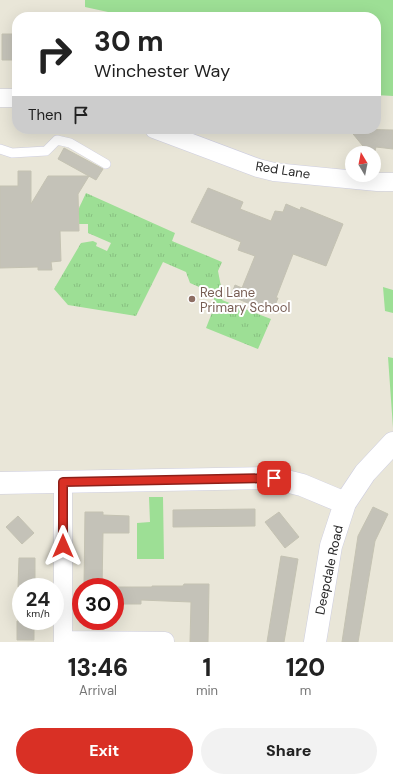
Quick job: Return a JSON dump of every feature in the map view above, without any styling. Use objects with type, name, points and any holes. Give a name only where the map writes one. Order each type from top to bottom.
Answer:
[{"type":"street","points":[[0,98],[12,98]]},
{"type":"street","name":"Red Lane","points":[[167,134],[258,168],[282,173],[377,182],[393,182]]},
{"type":"street","name":"Deepdale Road","points":[[315,642],[331,546],[345,503],[365,473],[393,443]]},
{"type":"street","points":[[0,483],[274,478],[302,485],[345,503]]},
{"type":"street","points":[[63,482],[63,641],[165,637]]},
{"type":"lane","points":[[0,148],[12,153],[46,151],[57,140],[70,143],[106,164]]},
{"type":"green space","points":[[85,0],[393,0],[393,96],[381,95],[381,12],[108,12],[85,7]]},
{"type":"green space","points":[[86,193],[175,233],[172,241],[222,262],[218,271],[223,297],[222,300],[271,319],[258,349],[206,328],[215,305],[213,293],[190,283],[186,272],[163,262],[136,316],[68,305],[54,289],[81,243],[93,241],[97,243],[96,246],[107,251],[111,243],[88,233],[88,224],[79,224],[79,208]]},
{"type":"green space","points":[[383,287],[393,290],[393,313],[385,311]]},
{"type":"green space","points":[[388,357],[393,358],[393,428]]},
{"type":"green space","points":[[149,497],[163,497],[164,559],[137,559],[137,523],[150,522]]},
{"type":"building","points":[[2,34],[12,34],[12,60],[2,60]]},
{"type":"building","points":[[381,130],[393,130],[393,149],[381,148],[381,146],[363,146],[353,134],[381,134]]},
{"type":"building","points":[[64,148],[103,169],[96,180],[58,159]]},
{"type":"building","points":[[18,171],[31,171],[31,204],[48,176],[89,176],[78,194],[79,231],[60,231],[61,261],[51,262],[52,270],[38,270],[38,267],[0,268],[0,186],[18,186]]},
{"type":"building","points":[[208,188],[243,202],[240,209],[271,221],[275,211],[283,212],[286,204],[300,210],[301,207],[343,224],[326,266],[293,254],[276,298],[278,298],[272,313],[231,296],[235,285],[242,288],[255,256],[238,250],[241,242],[191,222]]},
{"type":"building","points":[[373,507],[388,514],[375,541],[358,642],[342,642],[358,536]]},
{"type":"building","points":[[255,509],[255,526],[173,527],[173,510]]},
{"type":"building","points":[[85,512],[103,512],[103,515],[129,516],[129,533],[103,533],[102,578],[84,578]]},
{"type":"building","points":[[279,512],[299,537],[285,548],[265,522]]},
{"type":"building","points":[[18,516],[34,533],[22,544],[6,527]]},
{"type":"building","points":[[281,556],[298,559],[284,642],[267,642]]},
{"type":"building","points":[[19,558],[35,558],[35,578],[18,578]]},
{"type":"building","points":[[184,584],[209,584],[208,642],[190,642],[191,602],[141,600],[141,604],[124,604],[124,587],[183,586]]},
{"type":"building","points":[[17,630],[34,630],[34,640],[17,640]]},
{"type":"place","name":"Red Lane Primary School","points":[[192,299]]},
{"type":"route","points":[[63,546],[63,482],[274,478]]}]
